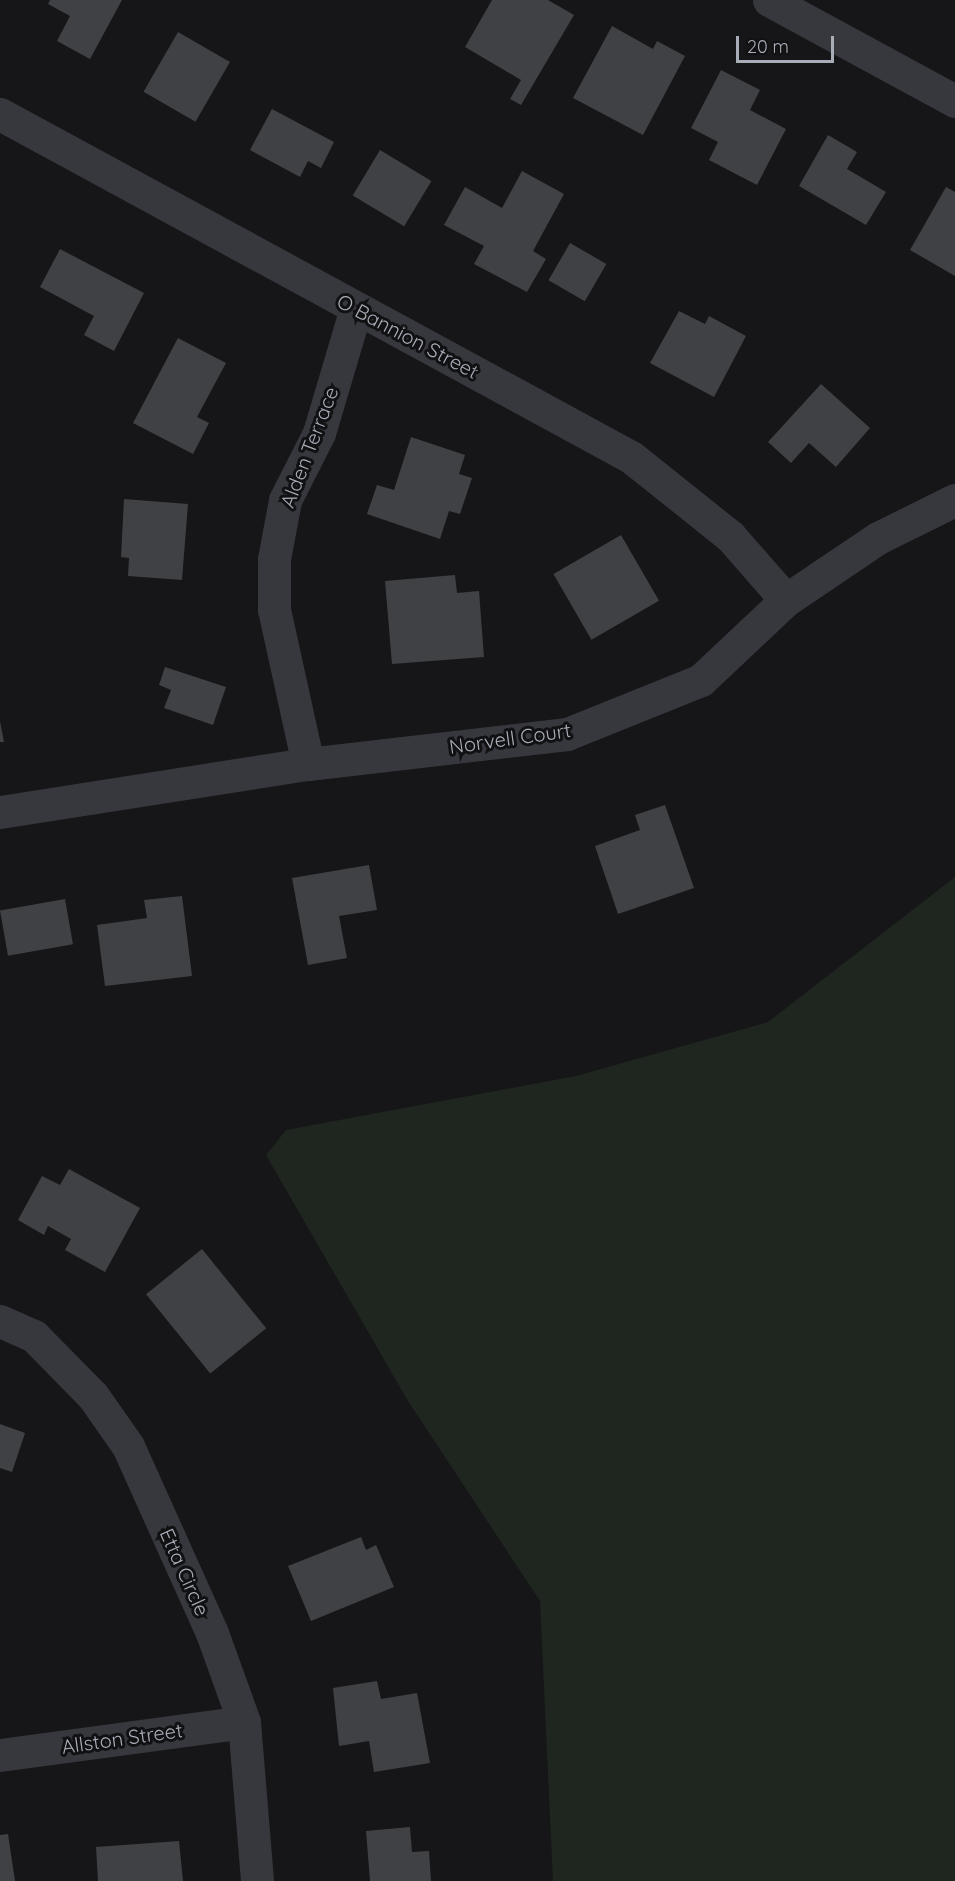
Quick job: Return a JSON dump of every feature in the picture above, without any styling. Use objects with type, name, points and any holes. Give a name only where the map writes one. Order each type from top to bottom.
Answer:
[{"type":"street","points":[[769,0],[955,101]]},
{"type":"street","name":"O Bannion Street","points":[[0,114],[631,457],[730,536],[786,600]]},
{"type":"street","name":"Alden Terrace","points":[[308,764],[274,610],[274,559],[285,500],[319,433],[356,308]]},
{"type":"street","name":"Norvell Court","points":[[0,812],[308,764],[567,734],[701,680],[786,600],[878,538],[955,500]]},
{"type":"street","name":"Etta Circle","points":[[0,1321],[34,1336],[93,1396],[128,1446],[212,1633],[244,1722],[257,1881]]},
{"type":"street","name":"Allston Street","points":[[0,1755],[244,1722]]},
{"type":"shaded area","points":[[955,877],[955,1881],[553,1881],[540,1601],[408,1401],[266,1155],[286,1130],[576,1076],[768,1022]]},
{"type":"building","points":[[50,0],[122,0],[90,59],[57,41],[70,16],[48,4]]},
{"type":"building","points":[[492,0],[548,0],[574,15],[521,105],[510,99],[521,80],[465,47]]},
{"type":"building","points":[[612,26],[653,49],[657,41],[685,56],[643,135],[573,98]]},
{"type":"building","points":[[178,32],[230,62],[195,122],[144,92]]},
{"type":"building","points":[[721,70],[760,90],[750,110],[786,129],[757,185],[709,160],[718,142],[691,128]]},
{"type":"building","points":[[272,109],[334,142],[321,168],[308,161],[300,177],[250,150]]},
{"type":"building","points":[[828,135],[857,152],[847,169],[886,192],[866,225],[799,186]]},
{"type":"building","points":[[380,150],[431,181],[404,226],[353,195]]},
{"type":"building","points":[[522,171],[564,194],[533,251],[546,259],[527,292],[474,264],[484,246],[444,225],[465,187],[502,208]]},
{"type":"building","points":[[946,187],[955,192],[955,276],[910,250]]},
{"type":"building","points":[[570,243],[606,264],[585,301],[548,280]]},
{"type":"building","points":[[60,249],[144,293],[114,351],[84,335],[94,316],[40,287]]},
{"type":"building","points":[[679,311],[705,324],[709,316],[746,336],[714,397],[650,363]]},
{"type":"building","points":[[178,338],[226,363],[197,417],[209,423],[193,454],[133,423]]},
{"type":"building","points":[[821,384],[870,428],[836,467],[809,443],[791,463],[768,442]]},
{"type":"building","points":[[411,437],[465,455],[459,474],[472,478],[460,514],[449,511],[440,539],[367,514],[377,485],[394,490]]},
{"type":"building","points":[[124,499],[188,504],[182,580],[128,576],[129,558],[121,557]]},
{"type":"building","points":[[621,535],[659,601],[591,640],[553,574]]},
{"type":"building","points":[[455,575],[457,593],[479,591],[484,657],[392,664],[385,581]]},
{"type":"building","points":[[165,667],[226,687],[213,725],[164,708],[171,690],[159,685]]},
{"type":"building","points":[[0,721],[4,742],[0,742]]},
{"type":"building","points":[[665,805],[694,888],[618,914],[595,846],[640,830],[635,815]]},
{"type":"building","points":[[369,865],[377,910],[339,916],[347,958],[308,965],[292,878]]},
{"type":"building","points":[[182,896],[192,976],[105,986],[97,925],[147,918],[144,900]]},
{"type":"building","points":[[65,899],[73,944],[8,956],[0,910]]},
{"type":"building","points":[[69,1169],[140,1208],[105,1272],[65,1250],[71,1239],[48,1226],[44,1235],[18,1220],[42,1176],[60,1185]]},
{"type":"building","points":[[202,1249],[266,1328],[210,1374],[146,1294]]},
{"type":"building","points":[[0,1424],[25,1433],[12,1472],[0,1468]]},
{"type":"building","points":[[361,1537],[366,1550],[376,1545],[394,1587],[311,1621],[288,1566]]},
{"type":"building","points":[[377,1681],[381,1699],[417,1693],[430,1763],[374,1772],[369,1741],[339,1746],[333,1688]]},
{"type":"building","points":[[410,1827],[412,1852],[429,1851],[431,1881],[370,1881],[366,1831]]},
{"type":"building","points":[[8,1834],[15,1881],[0,1881],[0,1835]]},
{"type":"building","points":[[179,1841],[183,1881],[98,1881],[96,1847]]}]
